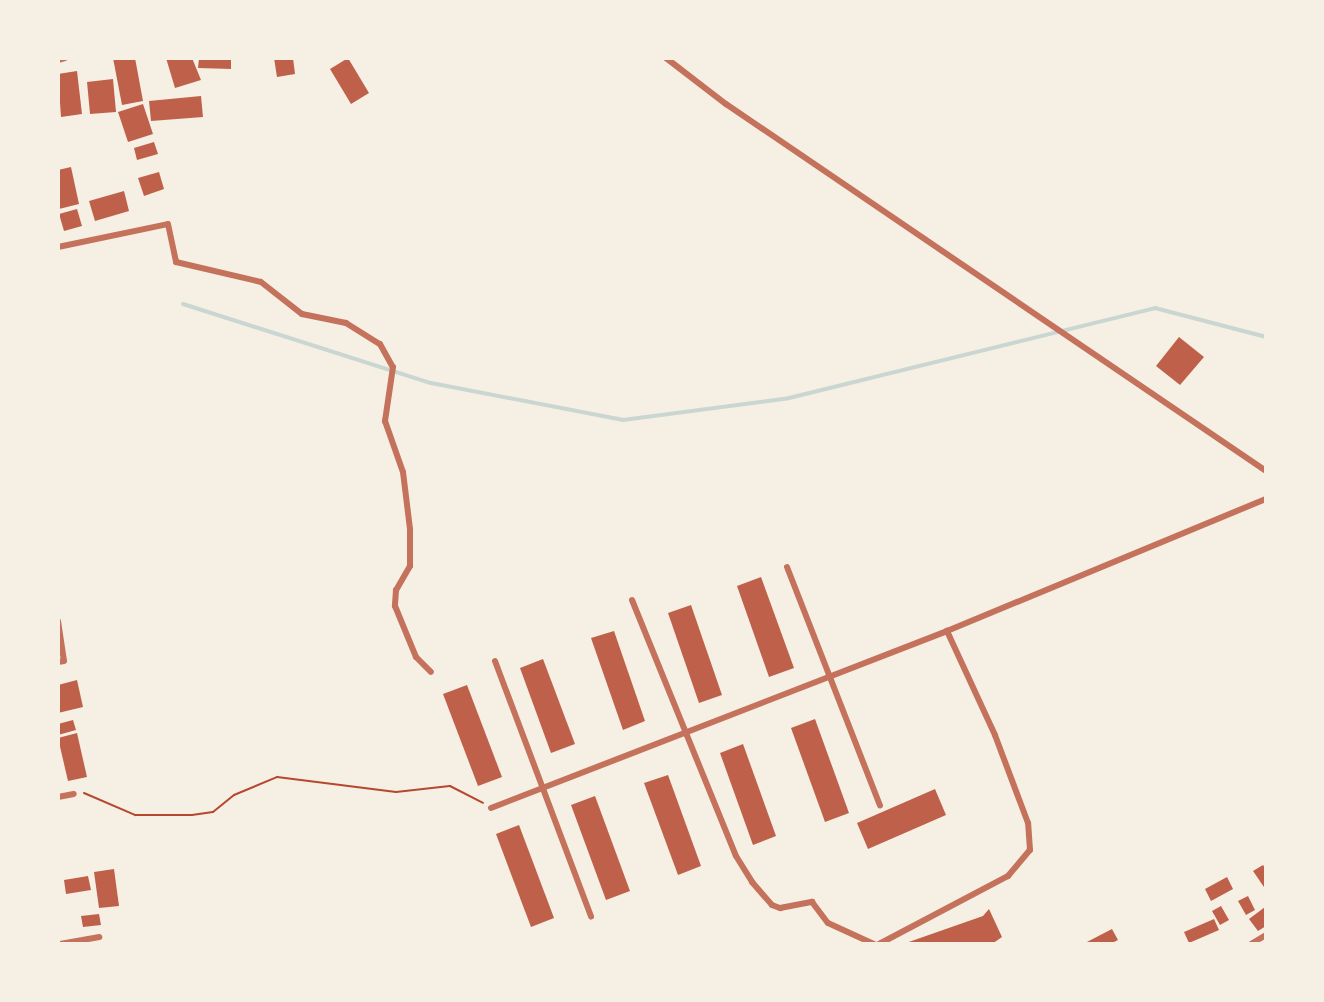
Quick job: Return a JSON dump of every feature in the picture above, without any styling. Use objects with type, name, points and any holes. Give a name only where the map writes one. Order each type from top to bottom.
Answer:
[{"type":"street","points":[[58,60],[65,58]]},
{"type":"street","points":[[666,58],[726,104],[1266,471]]},
{"type":"street","points":[[58,247],[168,224],[176,262],[261,282],[302,314],[346,323],[380,344],[393,367],[385,421],[403,472],[409,514],[410,566],[396,590],[395,606],[416,657],[431,672]]},
{"type":"street","points":[[491,808],[687,735],[1266,499]]},
{"type":"street","points":[[787,567],[880,806]]},
{"type":"street","points":[[632,600],[736,856],[764,898],[780,908],[812,902],[828,923],[877,944],[1008,876],[1030,850],[1028,823],[995,735],[947,631]]},
{"type":"street","points":[[58,621],[64,661],[58,662]]},
{"type":"street","points":[[495,661],[591,917]]},
{"type":"street","points":[[58,797],[74,794]]},
{"type":"street","points":[[1251,944],[1266,935]]},
{"type":"street","points":[[60,944],[99,937]]},
{"type":"path","points":[[74,794],[90,794],[135,815],[192,815],[213,812],[263,782],[302,778],[396,792],[450,786],[491,808]]},
{"type":"building","points":[[113,58],[135,58],[143,101],[122,105]]},
{"type":"building","points":[[166,58],[192,58],[201,80],[175,88]]},
{"type":"building","points":[[199,58],[231,58],[231,69],[198,68]]},
{"type":"building","points":[[274,58],[293,58],[295,74],[277,77]]},
{"type":"building","points":[[348,58],[369,93],[351,104],[330,69]]},
{"type":"building","points":[[77,71],[82,114],[61,117],[58,74]]},
{"type":"building","points":[[113,79],[116,112],[90,114],[87,82]]},
{"type":"building","points":[[201,96],[203,117],[151,121],[149,101]]},
{"type":"building","points":[[143,104],[153,134],[128,142],[118,112]]},
{"type":"building","points":[[154,142],[158,154],[137,160],[134,148]]},
{"type":"building","points":[[71,167],[79,204],[59,209],[58,170]]},
{"type":"building","points":[[159,172],[164,189],[144,196],[138,178]]},
{"type":"building","points":[[124,191],[129,211],[95,221],[89,201]]},
{"type":"building","points":[[77,209],[82,226],[64,231],[59,214]]},
{"type":"building","points":[[1179,337],[1204,357],[1180,385],[1156,366]]},
{"type":"building","points":[[761,577],[794,668],[769,677],[737,586]]},
{"type":"building","points":[[691,605],[722,695],[699,703],[668,613]]},
{"type":"building","points":[[614,631],[645,721],[623,730],[591,638]]},
{"type":"building","points":[[543,659],[575,744],[551,753],[520,668]]},
{"type":"building","points":[[77,680],[83,707],[58,713],[58,685]]},
{"type":"building","points":[[467,685],[502,777],[478,786],[443,694]]},
{"type":"building","points":[[815,719],[849,813],[825,822],[791,728]]},
{"type":"building","points":[[73,720],[76,730],[58,735],[58,724]]},
{"type":"building","points":[[77,733],[87,777],[68,781],[58,738]]},
{"type":"building","points":[[743,744],[776,836],[753,845],[720,753]]},
{"type":"building","points":[[668,775],[701,866],[678,875],[644,783]]},
{"type":"building","points":[[935,789],[946,815],[868,849],[857,823]]},
{"type":"building","points":[[595,796],[630,891],[606,900],[571,805]]},
{"type":"building","points":[[519,825],[554,918],[531,927],[496,834]]},
{"type":"building","points":[[1263,865],[1266,869],[1266,890],[1253,871]]},
{"type":"building","points":[[114,869],[119,906],[99,908],[94,872]]},
{"type":"building","points":[[88,876],[91,890],[66,894],[64,880]]},
{"type":"building","points":[[1227,877],[1233,889],[1211,901],[1205,889]]},
{"type":"building","points":[[1248,896],[1255,910],[1246,915],[1238,901]]},
{"type":"building","points":[[1221,906],[1229,920],[1220,925],[1212,911]]},
{"type":"building","points":[[1265,907],[1266,926],[1258,931],[1249,919]]},
{"type":"building","points":[[989,909],[1002,937],[992,944],[903,944],[983,916]]},
{"type":"building","points":[[99,914],[101,925],[83,927],[81,916]]},
{"type":"building","points":[[1214,919],[1219,930],[1189,943],[1184,932]]},
{"type":"building","points":[[1112,929],[1118,940],[1110,944],[1083,944]]},
{"type":"waterway","points":[[183,304],[431,383],[623,420],[789,398],[1155,308],[1266,337]]}]
